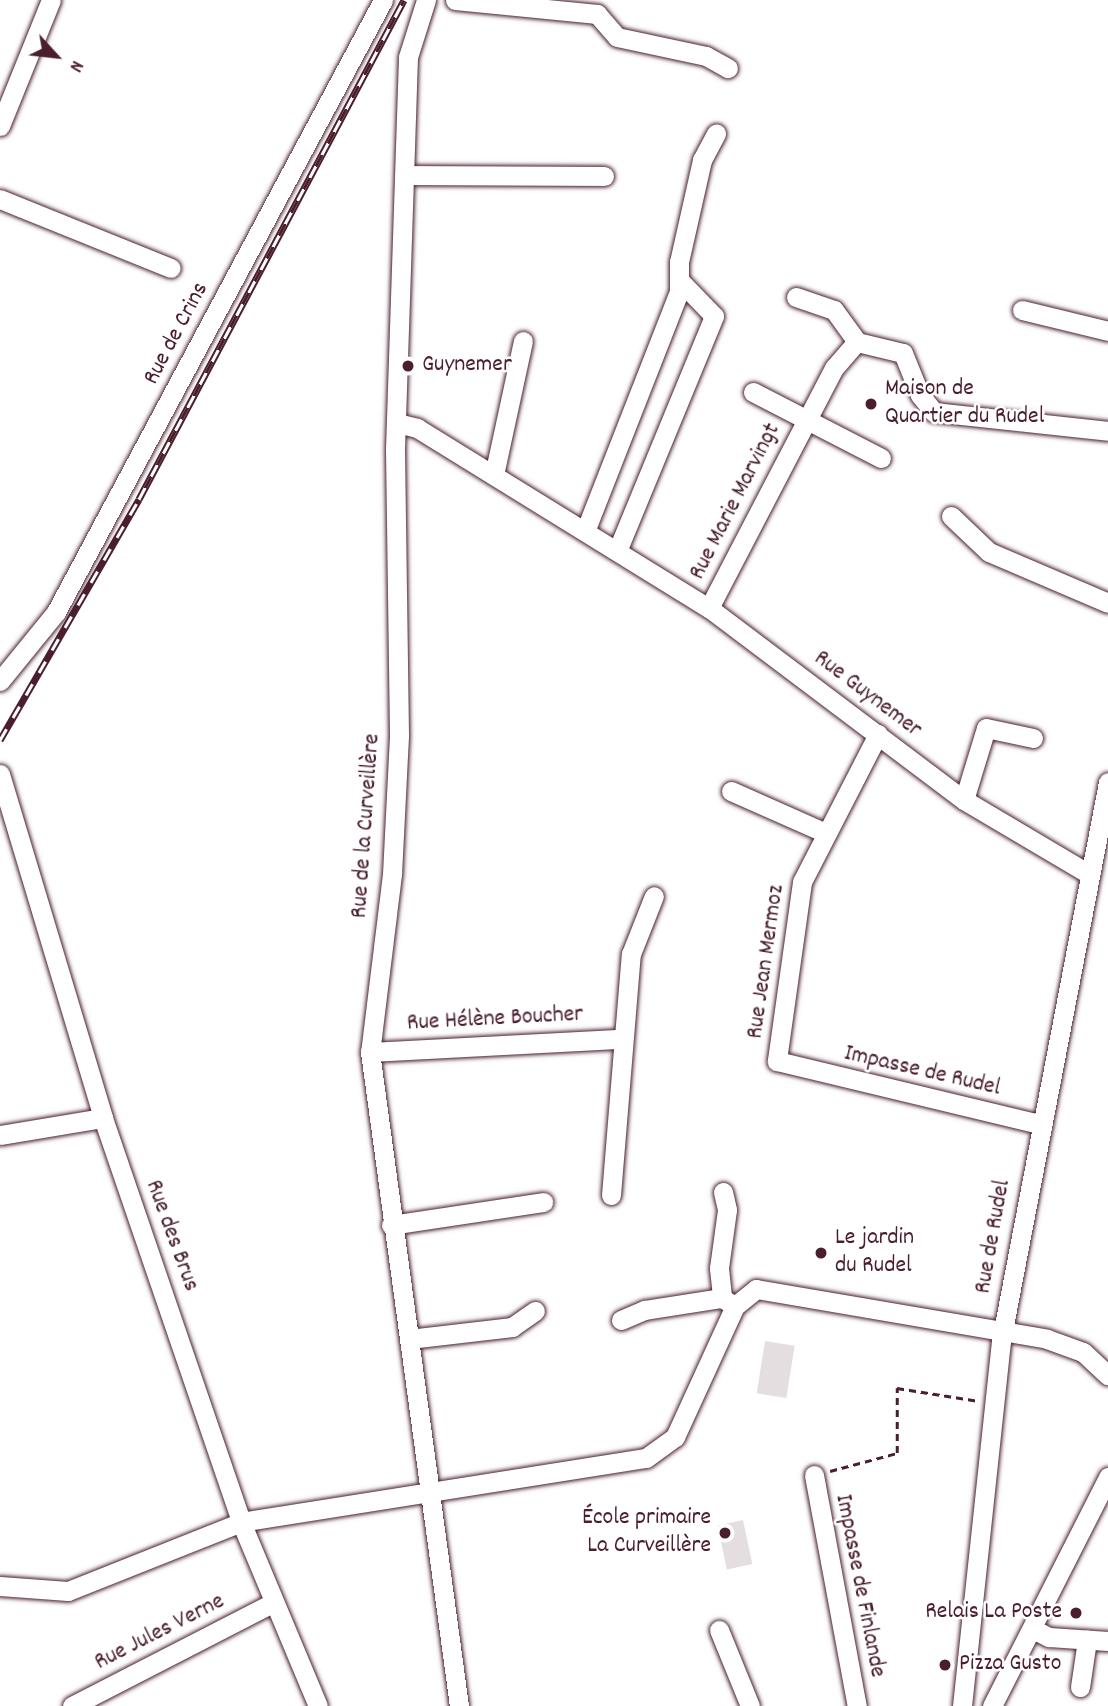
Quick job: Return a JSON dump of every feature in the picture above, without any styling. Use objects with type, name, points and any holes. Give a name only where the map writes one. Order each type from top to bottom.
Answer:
[{"type":"street","points":[[0,126],[51,0]]},
{"type":"street","name":"Rue de Crins","points":[[0,681],[56,612],[383,0]]},
{"type":"street","name":"Rue de la Curveillère","points":[[426,0],[408,57],[397,423],[399,736],[392,874],[370,1052],[391,1225],[459,1706]]},
{"type":"street","points":[[455,0],[597,14],[617,37],[706,56],[728,68]]},
{"type":"street","points":[[586,529],[681,282],[679,262],[702,160],[716,134]]},
{"type":"street","points":[[406,175],[604,176]]},
{"type":"street","points":[[0,200],[171,268]]},
{"type":"street","points":[[618,549],[714,316],[681,282]]},
{"type":"street","points":[[796,297],[834,310],[857,341],[892,346],[903,353],[920,395],[934,412],[1108,431]]},
{"type":"street","points":[[1022,310],[1108,331]]},
{"type":"street","points":[[494,475],[523,341]]},
{"type":"street","name":"Rue Marie Marvingt","points":[[709,608],[834,368],[857,341]]},
{"type":"street","name":"Rue Marie Marvingt","points":[[753,392],[881,458]]},
{"type":"street","name":"Rue Guynemer","points":[[397,423],[586,529],[709,608],[964,800],[1089,874]]},
{"type":"street","points":[[951,516],[989,552],[1108,603]]},
{"type":"street","points":[[964,800],[986,727],[1033,738]]},
{"type":"street","name":"Rue Jean Mermoz","points":[[785,1064],[796,904],[826,833],[878,734]]},
{"type":"street","name":"Rue des Brus","points":[[0,774],[103,1118],[232,1524],[272,1603],[318,1706]]},
{"type":"street","name":"Rue de Rudel","points":[[962,1706],[998,1327],[1089,874],[1102,845],[1108,782]]},
{"type":"street","points":[[731,791],[826,833]]},
{"type":"street","points":[[611,1195],[631,954],[654,896]]},
{"type":"street","name":"Rue Hélène Boucher","points":[[370,1052],[622,1039]]},
{"type":"street","name":"Impasse de Rudel","points":[[785,1064],[1040,1124]]},
{"type":"street","points":[[0,1135],[103,1118]]},
{"type":"street","points":[[0,1586],[44,1592],[91,1586],[232,1524],[428,1488],[659,1453],[675,1437],[729,1302],[723,1192]]},
{"type":"street","points":[[391,1225],[543,1202]]},
{"type":"street","points":[[621,1321],[645,1310],[729,1302],[756,1289],[998,1327],[1064,1344],[1108,1375]]},
{"type":"street","points":[[409,1339],[512,1327],[534,1311]]},
{"type":"street","name":"Impasse de Finlande","points":[[814,1475],[857,1706]]},
{"type":"street","points":[[992,1706],[1034,1629],[1108,1477]]},
{"type":"street","name":"Rue Jules Verne","points":[[72,1706],[272,1603]]},
{"type":"street","points":[[1034,1629],[1087,1640],[1108,1641]]},
{"type":"street","points":[[719,1630],[750,1706]]},
{"type":"street","points":[[1080,1687],[1087,1640]]},
{"type":"path","points":[[814,1475],[897,1453],[897,1388],[992,1404]]},
{"type":"shaded area","points":[[765,1341],[795,1346],[786,1398],[757,1393]]},
{"type":"shaded area","points":[[743,1520],[752,1564],[727,1569],[718,1525]]},
{"type":"railway","points":[[0,740],[139,499],[404,0]]},
{"type":"place","name":"Guynemer","points":[[408,366]]},
{"type":"place","name":"Maison de Quartier du Rudel","points":[[871,404]]},
{"type":"place","name":"Le jardin du Rudel","points":[[821,1253]]},
{"type":"place","name":"École primaire La Curveillère","points":[[725,1533]]},
{"type":"place","name":"Relais La Poste","points":[[1076,1613]]},
{"type":"place","name":"Pizza Gusto","points":[[945,1665]]}]
